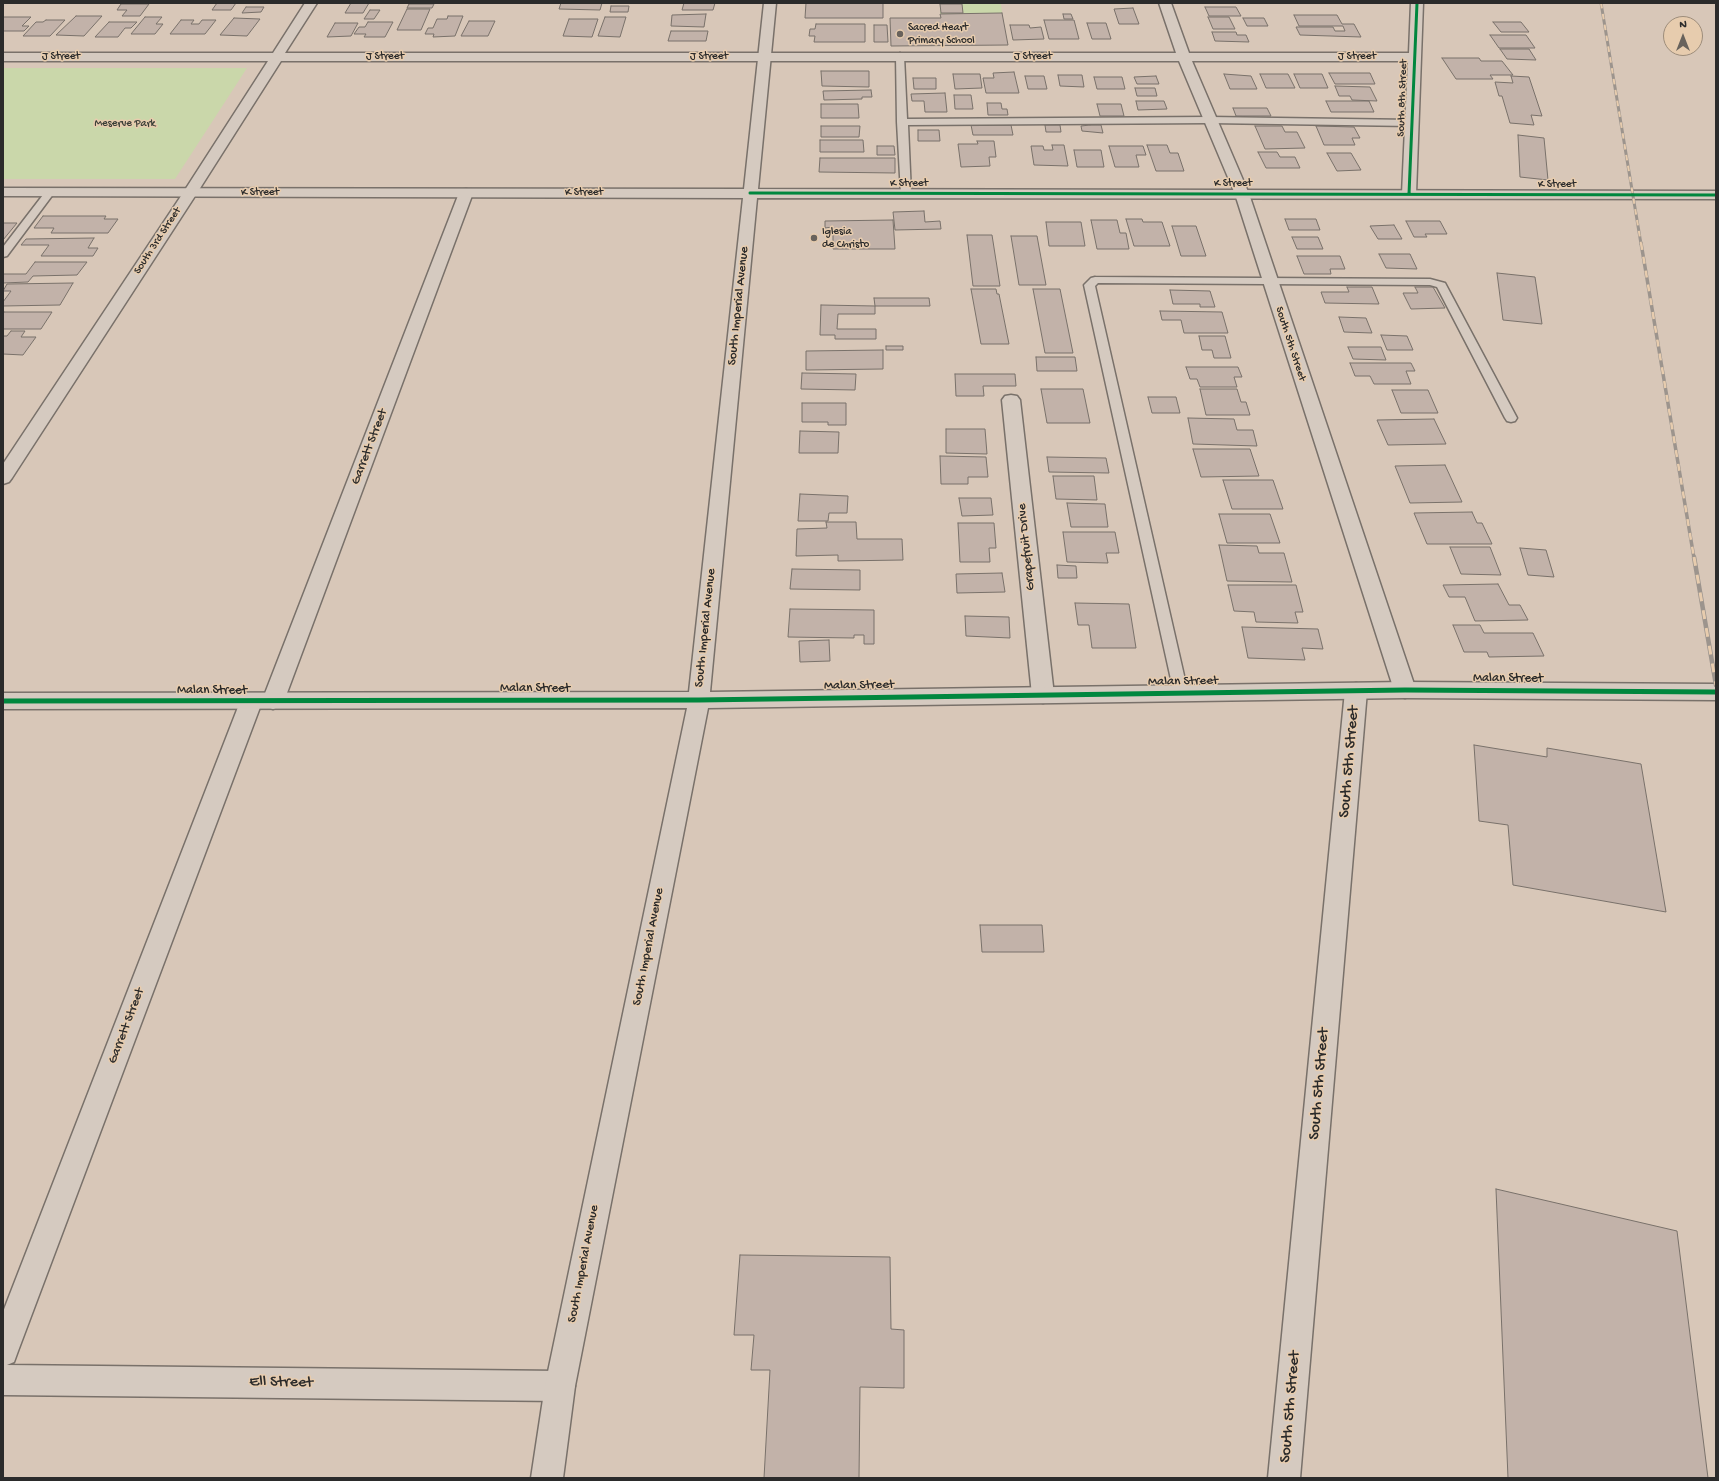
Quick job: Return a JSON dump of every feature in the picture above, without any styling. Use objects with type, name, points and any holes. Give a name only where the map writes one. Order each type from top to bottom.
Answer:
[{"type":"street","name":"South 3rd Street","points":[[3,478],[190,193],[275,57],[311,3]]},
{"type":"street","name":"South Imperial Avenue","points":[[547,1478],[560,1386],[699,700],[770,3]]},
{"type":"street","name":"South 5th Street","points":[[1165,3],[1184,57],[1242,194],[1269,281],[1405,690]]},
{"type":"street","name":"South 8th Street","points":[[1409,194],[1417,3]]},
{"type":"street","name":"J Street","points":[[3,57],[1414,57]]},
{"type":"street","name":"K Street","points":[[3,192],[1716,195]]},
{"type":"street","name":"Garrett Street","points":[[3,1351],[466,193]]},
{"type":"street","name":"Grapefruit Drive","points":[[1011,400],[1043,695]]},
{"type":"street","name":"South 5th Street","points":[[1284,1478],[1356,690]]},
{"type":"street","name":"Malan Street","points":[[3,701],[699,700],[1356,690],[1716,692]]},
{"type":"street","name":"Ell Street","points":[[3,1380],[560,1386]]},
{"type":"lane","points":[[900,56],[906,194]]},
{"type":"lane","points":[[902,122],[1210,120],[1412,123]]},
{"type":"lane","points":[[3,254],[49,192]]},
{"type":"lane","points":[[1181,693],[1089,285],[1095,280],[1430,282],[1441,285],[1511,418]]},
{"type":"green space","points":[[940,4],[1001,4],[1002,13],[940,14]]},
{"type":"green space","name":"Meserve Park","points":[[3,68],[247,68],[175,179],[3,179]]},
{"type":"building","points":[[217,3],[236,3],[231,10],[212,10]]},
{"type":"building","points":[[351,3],[369,3],[363,13],[345,13]]},
{"type":"building","points":[[561,3],[602,3],[600,10],[559,9]]},
{"type":"building","points":[[684,3],[715,3],[713,10],[682,10]]},
{"type":"building","points":[[806,3],[883,3],[883,18],[805,18]]},
{"type":"building","points":[[121,4],[149,4],[140,16],[122,16],[127,10],[117,10]]},
{"type":"building","points":[[409,4],[434,4],[432,8],[407,8]]},
{"type":"building","points":[[940,4],[962,4],[963,13],[941,13]]},
{"type":"building","points":[[611,6],[629,6],[628,12],[610,12]]},
{"type":"building","points":[[246,7],[264,7],[261,12],[242,13]]},
{"type":"building","points":[[1205,7],[1236,7],[1241,16],[1209,16]]},
{"type":"building","points":[[1133,8],[1139,24],[1119,24],[1114,9]]},
{"type":"building","points":[[407,9],[430,9],[421,30],[397,30]]},
{"type":"building","points":[[370,10],[380,10],[374,19],[364,19]]},
{"type":"building","points":[[1002,13],[1008,45],[891,46],[890,18],[941,18],[940,14]]},
{"type":"building","points":[[706,14],[704,27],[671,26],[672,15]]},
{"type":"building","points":[[1063,14],[1071,14],[1073,19],[1064,19]]},
{"type":"building","points":[[1294,15],[1337,15],[1342,24],[1354,24],[1361,37],[1300,35],[1296,27],[1333,27],[1335,31],[1345,31],[1343,26],[1299,26]]},
{"type":"building","points":[[76,16],[102,16],[84,36],[56,35]]},
{"type":"building","points":[[448,16],[463,16],[455,36],[433,37],[434,34],[425,34],[428,28],[433,28],[437,19],[447,19]]},
{"type":"building","points":[[3,17],[31,17],[22,26],[29,26],[24,31],[3,31]]},
{"type":"building","points":[[145,17],[162,17],[156,24],[163,24],[155,34],[131,34]]},
{"type":"building","points":[[605,17],[626,17],[620,37],[598,36]]},
{"type":"building","points":[[1208,17],[1229,17],[1235,29],[1213,29]]},
{"type":"building","points":[[234,18],[260,19],[247,36],[220,35]]},
{"type":"building","points":[[1243,18],[1264,18],[1268,26],[1247,26]]},
{"type":"building","points":[[569,19],[598,19],[592,37],[563,36]]},
{"type":"building","points":[[46,20],[65,20],[50,36],[23,36],[36,22],[43,22]]},
{"type":"building","points":[[181,20],[194,20],[191,24],[199,24],[202,20],[216,20],[205,34],[170,34]]},
{"type":"building","points":[[1044,20],[1074,20],[1079,39],[1049,39]]},
{"type":"building","points":[[469,21],[495,21],[488,36],[461,36]]},
{"type":"building","points":[[109,22],[137,22],[131,28],[125,28],[118,37],[95,37]]},
{"type":"building","points":[[368,22],[393,22],[385,37],[364,37],[366,34],[354,34],[359,27],[365,27]]},
{"type":"building","points":[[1493,22],[1521,22],[1529,32],[1501,32]]},
{"type":"building","points":[[335,23],[358,23],[351,36],[327,37]]},
{"type":"building","points":[[1087,23],[1106,23],[1111,39],[1092,39]]},
{"type":"building","points":[[816,24],[865,24],[865,42],[814,42],[815,36],[809,36],[810,29],[815,29]]},
{"type":"building","points":[[874,25],[887,25],[888,42],[874,42]]},
{"type":"building","points":[[1010,25],[1029,25],[1030,28],[1041,27],[1044,39],[1013,40]]},
{"type":"building","points":[[671,31],[708,31],[706,41],[668,41]]},
{"type":"building","points":[[1212,32],[1236,32],[1237,35],[1246,35],[1249,42],[1215,41]]},
{"type":"building","points":[[1490,35],[1526,35],[1535,48],[1499,48]]},
{"type":"building","points":[[1500,49],[1529,49],[1536,60],[1507,59]]},
{"type":"building","points":[[1442,58],[1479,58],[1481,61],[1502,61],[1513,75],[1490,75],[1493,79],[1456,79]]},
{"type":"building","points":[[821,71],[869,71],[869,87],[822,86]]},
{"type":"building","points":[[1014,72],[1019,93],[986,93],[983,78],[994,78],[993,73]]},
{"type":"building","points":[[1329,73],[1370,73],[1375,84],[1335,84]]},
{"type":"building","points":[[953,74],[980,74],[982,88],[955,89]]},
{"type":"building","points":[[1224,74],[1251,76],[1257,89],[1230,89]]},
{"type":"building","points":[[1260,74],[1288,74],[1295,88],[1266,88]]},
{"type":"building","points":[[1294,74],[1322,74],[1328,88],[1300,88]]},
{"type":"building","points":[[1058,75],[1082,75],[1084,87],[1060,86]]},
{"type":"building","points":[[1025,76],[1044,76],[1047,89],[1028,89]]},
{"type":"building","points":[[1156,76],[1159,84],[1137,84],[1134,77]]},
{"type":"building","points":[[1511,76],[1529,77],[1542,116],[1531,115],[1534,125],[1510,123],[1502,96],[1499,96],[1495,82],[1513,83]]},
{"type":"building","points":[[1094,77],[1122,77],[1125,89],[1097,89]]},
{"type":"building","points":[[913,78],[936,78],[936,89],[914,89]]},
{"type":"building","points":[[1335,86],[1370,87],[1377,101],[1352,100],[1350,96],[1339,96]]},
{"type":"building","points":[[1135,88],[1155,88],[1157,96],[1137,96]]},
{"type":"building","points":[[871,90],[872,97],[862,97],[862,99],[824,100],[823,91]]},
{"type":"building","points":[[945,93],[947,112],[925,112],[924,101],[912,101],[911,94]]},
{"type":"building","points":[[954,95],[971,95],[973,109],[955,109]]},
{"type":"building","points":[[1136,101],[1164,101],[1167,109],[1138,110]]},
{"type":"building","points":[[1326,101],[1369,101],[1374,112],[1331,112]]},
{"type":"building","points":[[987,103],[1001,103],[1002,109],[1007,109],[1008,115],[988,115]]},
{"type":"building","points":[[821,104],[858,104],[859,118],[821,118]]},
{"type":"building","points":[[1097,104],[1121,104],[1124,116],[1100,116]]},
{"type":"building","points":[[1233,108],[1267,108],[1271,116],[1236,116]]},
{"type":"building","points":[[971,125],[1011,125],[1013,135],[973,135]]},
{"type":"building","points":[[1045,125],[1060,125],[1061,132],[1046,132]]},
{"type":"building","points":[[1101,125],[1103,133],[1082,131],[1081,126]]},
{"type":"building","points":[[821,126],[860,126],[859,137],[821,137]]},
{"type":"building","points":[[1255,126],[1282,126],[1285,132],[1297,132],[1305,148],[1265,149]]},
{"type":"building","points":[[1316,126],[1354,127],[1360,138],[1352,138],[1355,145],[1324,145]]},
{"type":"building","points":[[918,130],[939,130],[940,141],[918,141]]},
{"type":"building","points":[[1518,135],[1544,138],[1548,180],[1520,177]]},
{"type":"building","points":[[820,140],[863,140],[864,152],[820,152]]},
{"type":"building","points":[[977,141],[994,141],[996,157],[989,157],[990,166],[961,167],[958,144],[978,144]]},
{"type":"building","points":[[1052,145],[1064,145],[1068,166],[1034,165],[1031,146],[1043,146],[1044,150],[1053,150]]},
{"type":"building","points":[[1147,145],[1167,145],[1170,153],[1178,153],[1184,171],[1156,171]]},
{"type":"building","points":[[877,146],[894,146],[895,155],[877,155]]},
{"type":"building","points":[[1109,146],[1143,146],[1146,155],[1136,155],[1139,167],[1115,167]]},
{"type":"building","points":[[1074,150],[1101,150],[1104,167],[1077,167]]},
{"type":"building","points":[[1258,152],[1277,152],[1280,157],[1295,157],[1300,168],[1266,168]]},
{"type":"building","points":[[1327,153],[1351,153],[1361,170],[1337,171]]},
{"type":"building","points":[[820,158],[895,158],[895,173],[819,172]]},
{"type":"building","points":[[924,211],[925,222],[940,221],[941,229],[895,230],[893,212]]},
{"type":"building","points":[[43,216],[106,216],[104,219],[118,219],[108,233],[51,233],[54,228],[34,228]]},
{"type":"building","points":[[1126,219],[1142,219],[1143,222],[1162,222],[1170,246],[1134,246]]},
{"type":"building","points":[[1285,219],[1316,219],[1320,230],[1289,230]]},
{"type":"building","points":[[893,220],[895,249],[833,249],[833,227],[825,228],[825,221]]},
{"type":"building","points":[[1091,220],[1117,220],[1120,233],[1126,233],[1129,249],[1097,249]]},
{"type":"building","points":[[1406,221],[1440,221],[1447,234],[1425,234],[1427,237],[1414,237]]},
{"type":"building","points":[[1046,222],[1081,222],[1085,246],[1049,246]]},
{"type":"building","points":[[3,223],[17,223],[3,240]]},
{"type":"building","points":[[1394,225],[1402,239],[1378,239],[1370,226]]},
{"type":"building","points":[[1172,226],[1196,226],[1206,256],[1181,256]]},
{"type":"building","points":[[967,235],[992,235],[1000,286],[973,286]]},
{"type":"building","points":[[1011,236],[1037,236],[1046,285],[1019,285]]},
{"type":"building","points":[[1292,237],[1318,237],[1323,249],[1297,249]]},
{"type":"building","points":[[94,238],[88,248],[98,248],[93,256],[41,256],[49,245],[21,245],[26,239]]},
{"type":"building","points":[[1379,254],[1410,254],[1417,269],[1386,268]]},
{"type":"building","points":[[1297,256],[1340,256],[1345,269],[1330,269],[1331,274],[1304,274]]},
{"type":"building","points":[[35,262],[87,262],[77,275],[33,276],[28,282],[3,283],[3,274],[26,274]]},
{"type":"building","points":[[1497,273],[1535,277],[1542,324],[1503,320]]},
{"type":"building","points":[[73,283],[60,305],[3,306],[3,302],[11,291],[3,291],[7,284]]},
{"type":"building","points":[[1347,287],[1372,287],[1379,304],[1325,303],[1321,292],[1349,292]]},
{"type":"building","points":[[1415,287],[1433,287],[1445,308],[1411,309],[1403,293],[1418,293]]},
{"type":"building","points":[[971,289],[996,289],[997,294],[999,294],[1009,344],[981,344]]},
{"type":"building","points":[[1033,289],[1060,289],[1073,353],[1045,353]]},
{"type":"building","points":[[1170,290],[1210,291],[1215,307],[1200,307],[1200,304],[1173,304]]},
{"type":"building","points":[[874,298],[929,298],[930,306],[875,306]]},
{"type":"building","points":[[821,305],[875,306],[875,314],[838,314],[837,329],[876,329],[876,339],[835,339],[835,335],[820,335]]},
{"type":"building","points":[[1160,311],[1222,312],[1228,333],[1184,333],[1181,320],[1162,320]]},
{"type":"building","points":[[4,312],[52,312],[41,329],[3,329]]},
{"type":"building","points":[[1339,317],[1366,318],[1372,333],[1344,332]]},
{"type":"building","points":[[11,331],[25,331],[21,337],[36,337],[23,355],[3,354],[3,336],[7,336]]},
{"type":"building","points":[[1381,335],[1407,336],[1413,350],[1387,350]]},
{"type":"building","points":[[1199,336],[1225,336],[1231,358],[1214,358],[1212,350],[1202,350]]},
{"type":"building","points":[[886,346],[903,346],[903,350],[886,350]]},
{"type":"building","points":[[1348,347],[1381,347],[1386,360],[1353,359]]},
{"type":"building","points":[[883,350],[883,369],[806,370],[806,351]]},
{"type":"building","points":[[1036,357],[1075,357],[1077,371],[1037,371]]},
{"type":"building","points":[[1350,363],[1411,363],[1415,371],[1406,371],[1411,384],[1374,384],[1370,376],[1355,376]]},
{"type":"building","points":[[1186,367],[1238,367],[1242,377],[1234,377],[1237,387],[1200,387],[1197,379],[1190,379]]},
{"type":"building","points":[[802,373],[856,374],[855,390],[801,389]]},
{"type":"building","points":[[955,374],[1015,374],[1016,386],[983,386],[984,396],[956,396]]},
{"type":"building","points":[[1041,389],[1083,389],[1090,423],[1047,423]]},
{"type":"building","points":[[1200,389],[1237,389],[1241,402],[1246,402],[1250,415],[1206,415]]},
{"type":"building","points":[[1392,390],[1428,390],[1438,413],[1401,413]]},
{"type":"building","points":[[1148,397],[1176,397],[1180,413],[1152,413]]},
{"type":"building","points":[[802,403],[846,403],[846,425],[828,425],[828,422],[802,422]]},
{"type":"building","points":[[1188,418],[1234,419],[1237,430],[1253,430],[1257,446],[1193,444]]},
{"type":"building","points":[[1434,419],[1446,444],[1388,445],[1377,420]]},
{"type":"building","points":[[946,429],[985,429],[987,454],[946,453]]},
{"type":"building","points":[[800,431],[839,432],[838,453],[799,453]]},
{"type":"building","points":[[1193,449],[1250,449],[1259,476],[1201,477]]},
{"type":"building","points":[[940,456],[986,457],[988,477],[968,477],[968,484],[941,484]]},
{"type":"building","points":[[1047,457],[1106,458],[1109,473],[1049,472]]},
{"type":"building","points":[[1445,465],[1462,502],[1410,503],[1395,466]]},
{"type":"building","points":[[1053,476],[1094,476],[1097,500],[1056,499]]},
{"type":"building","points":[[1223,480],[1273,480],[1283,509],[1232,509]]},
{"type":"building","points":[[800,494],[848,496],[847,513],[829,513],[828,521],[798,521]]},
{"type":"building","points":[[959,498],[991,498],[993,515],[962,516]]},
{"type":"building","points":[[1067,503],[1105,504],[1108,527],[1071,527]]},
{"type":"building","points":[[1472,512],[1477,523],[1482,523],[1492,544],[1427,544],[1414,513]]},
{"type":"building","points":[[1219,514],[1270,514],[1280,543],[1227,543]]},
{"type":"building","points":[[826,522],[856,522],[857,539],[902,539],[903,560],[838,561],[838,555],[796,556],[797,529],[827,528]]},
{"type":"building","points":[[958,523],[994,523],[996,548],[989,548],[990,562],[960,562]]},
{"type":"building","points":[[1063,532],[1115,532],[1119,553],[1106,553],[1108,563],[1067,562]]},
{"type":"building","points":[[1219,545],[1257,546],[1259,553],[1284,553],[1292,582],[1227,581]]},
{"type":"building","points":[[1450,547],[1490,547],[1501,575],[1461,574]]},
{"type":"building","points":[[1520,548],[1546,550],[1554,577],[1528,575]]},
{"type":"building","points":[[1057,565],[1076,566],[1077,578],[1058,578]]},
{"type":"building","points":[[792,569],[860,570],[860,590],[790,589]]},
{"type":"building","points":[[1002,573],[1005,592],[957,593],[956,574]]},
{"type":"building","points":[[1498,584],[1509,605],[1520,605],[1528,620],[1475,621],[1465,597],[1449,597],[1443,585]]},
{"type":"building","points":[[1228,585],[1296,585],[1303,612],[1295,612],[1298,623],[1256,622],[1254,612],[1234,611]]},
{"type":"building","points":[[1075,603],[1129,604],[1136,648],[1092,648],[1089,625],[1078,625]]},
{"type":"building","points":[[790,609],[874,610],[874,644],[864,644],[864,635],[854,635],[854,638],[788,637]]},
{"type":"building","points":[[965,616],[1009,617],[1010,638],[966,636]]},
{"type":"building","points":[[1453,625],[1480,625],[1484,633],[1533,633],[1544,656],[1489,657],[1487,652],[1464,652]]},
{"type":"building","points":[[1242,627],[1318,629],[1323,649],[1302,648],[1305,660],[1248,658]]},
{"type":"building","points":[[829,640],[830,661],[800,662],[799,641]]},
{"type":"building","points":[[1474,745],[1547,757],[1547,748],[1641,764],[1666,912],[1513,885],[1508,825],[1479,821]]},
{"type":"building","points":[[980,925],[1042,925],[1044,952],[982,952]]},
{"type":"building","points":[[1496,1189],[1677,1231],[1708,1478],[1508,1478]]},
{"type":"building","points":[[740,1255],[890,1257],[891,1329],[904,1330],[904,1388],[860,1387],[859,1478],[764,1478],[770,1370],[751,1370],[754,1335],[734,1335]]},
{"type":"railway","points":[[1601,3],[1641,244]]},
{"type":"railway","points":[[1641,243],[1694,558]]},
{"type":"railway","points":[[1694,557],[1716,685]]},
{"type":"cycle path","points":[[1409,194],[1417,3]]},
{"type":"cycle path","points":[[750,193],[1716,195]]},
{"type":"cycle path","points":[[3,701],[699,700],[1405,690],[1716,692]]},
{"type":"place","name":"Sacred Heart Primary School","points":[[900,34]]},
{"type":"place","name":"Iglesia de Christo","points":[[814,238]]}]
